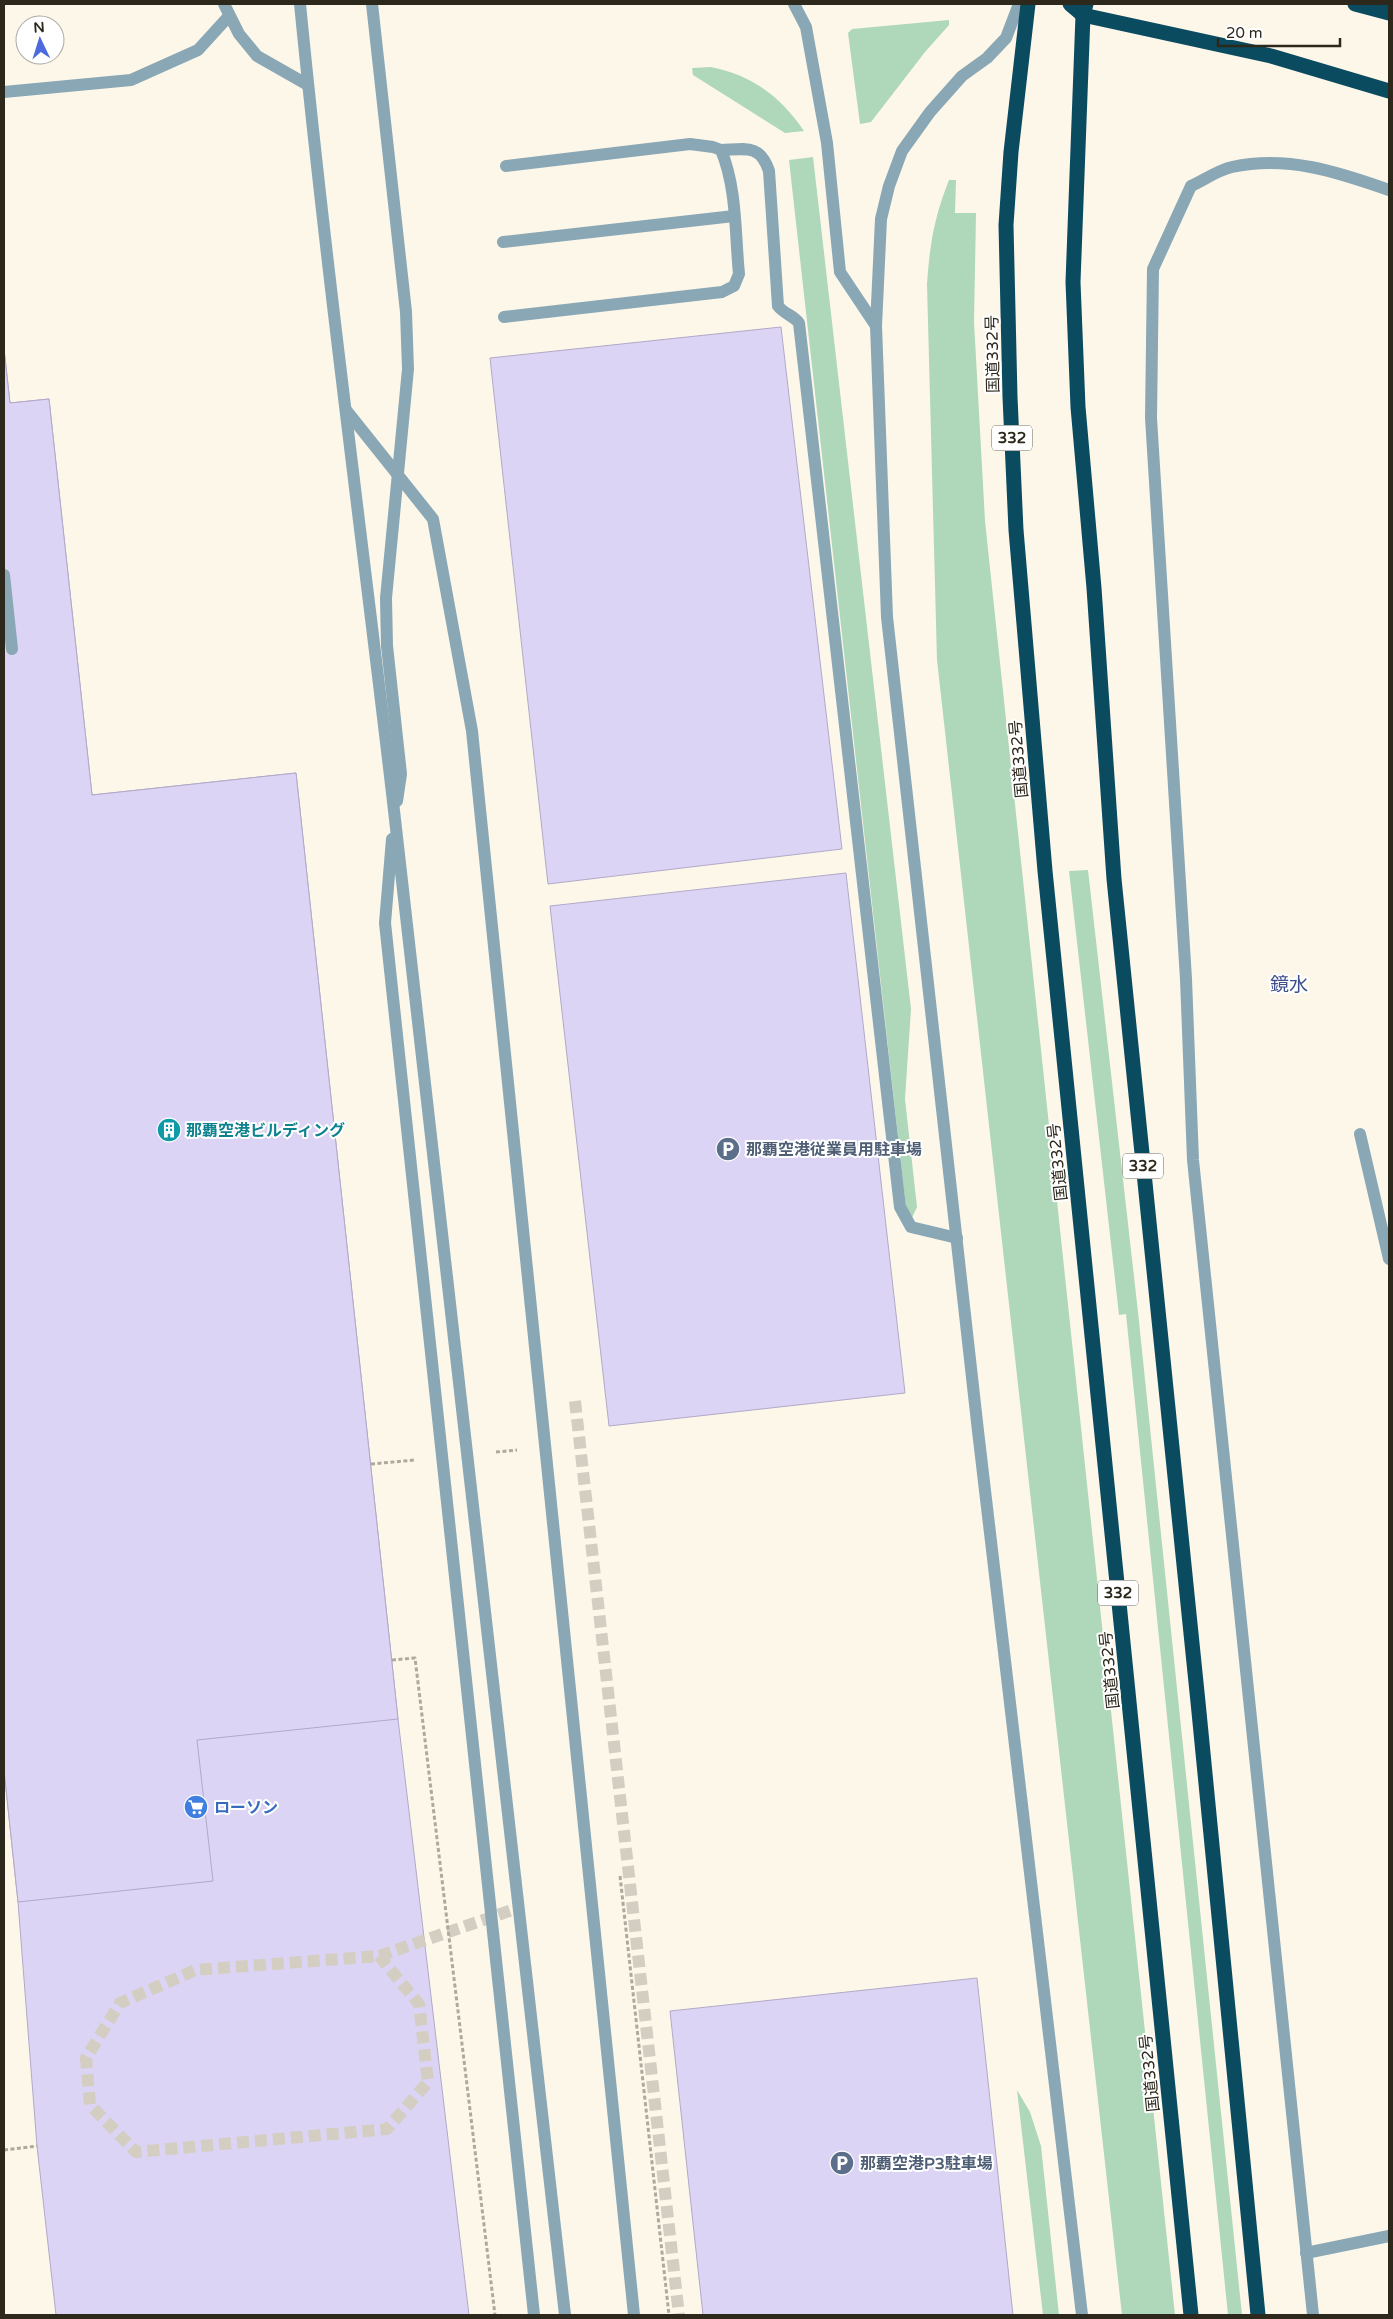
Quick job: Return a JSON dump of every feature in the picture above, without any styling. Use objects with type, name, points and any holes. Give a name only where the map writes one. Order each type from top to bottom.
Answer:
[{"type":"highway","name":"国道332号","points":[[1028,4],[1011,152],[1006,225],[1010,397],[1016,530],[1046,871],[1191,2315]]},
{"type":"highway","points":[[1070,4],[1272,56],[1389,91]]},
{"type":"highway","points":[[1355,4],[1389,13]]},
{"type":"highway","name":"332","points":[[1085,9],[1073,282],[1078,407],[1094,588],[1114,878],[1258,2315]]},
{"type":"street","points":[[224,4],[240,34],[257,56],[308,84]]},
{"type":"street","points":[[300,4],[335,337],[346,410],[392,794],[565,2315]]},
{"type":"street","points":[[372,4],[406,312],[408,369],[386,598],[387,646],[401,774],[388,870],[385,923],[534,2315]]},
{"type":"street","points":[[794,4],[806,27],[827,143],[840,272],[876,326]]},
{"type":"street","points":[[1019,4],[1006,38],[987,58],[962,76],[930,112],[902,151],[889,186],[881,219],[876,326],[887,617],[1082,2315]]},
{"type":"street","points":[[4,92],[131,80],[198,50],[229,16]]},
{"type":"street","points":[[506,166],[690,144],[721,150],[752,150],[760,152],[764,158],[768,171],[778,306],[783,312],[794,316],[799,323],[900,1207],[911,1228],[957,1238]]},
{"type":"street","points":[[504,317],[722,292],[734,286],[739,274],[734,216],[726,162],[721,150]]},
{"type":"street","points":[[1313,2315],[1193,1160],[1186,969],[1151,418],[1152,269],[1191,186],[1231,167],[1277,162],[1333,170],[1389,190]]},
{"type":"street","points":[[503,242],[734,216]]},
{"type":"street","points":[[346,410],[433,519],[472,731],[634,2315]]},
{"type":"street","points":[[4,575],[12,649]]},
{"type":"street","points":[[1360,1134],[1389,1259]]},
{"type":"street","points":[[1306,2253],[1389,2236]]},
{"type":"path","points":[[392,1660],[415,1658],[495,2315]]},
{"type":"path","points":[[4,2150],[37,2146]]},
{"type":"green space","points":[[949,20],[949,25],[925,52],[871,122],[860,124],[848,33],[852,29]]},
{"type":"green space","points":[[711,67],[740,76],[764,89],[786,108],[804,131],[785,133],[693,75],[692,68]]},
{"type":"green space","points":[[813,157],[911,1009],[905,1099],[917,1207],[908,1226],[789,160]]},
{"type":"green space","points":[[949,180],[956,180],[955,213],[976,213],[974,322],[985,521],[1175,2315],[1122,2315],[937,660],[927,284],[934,231]]},
{"type":"green space","points":[[1088,870],[1138,1312],[1242,2315],[1228,2315],[1126,1314],[1119,1315],[1069,871]]},
{"type":"green space","points":[[1017,2090],[1030,2112],[1041,2146],[1059,2315],[1043,2315]]},
{"type":"building","points":[[781,327],[842,849],[548,884],[490,358]]},
{"type":"building","name":"那覇空港ビルディング","points":[[4,349],[10,403],[49,399],[92,795],[296,773],[398,1719],[469,2315],[56,2315],[37,2146],[18,1902],[4,1770]]},
{"type":"building","name":"那覇空港ビルディング","points":[[4,349],[10,403],[49,399],[92,795],[296,773],[398,1719],[197,1740],[213,1881],[18,1902],[4,1770]]},
{"type":"building","name":"那覇空港従業員用駐車場","points":[[846,873],[905,1393],[609,1426],[550,906]]},
{"type":"building","name":"那覇空港P3駐車場","points":[[977,1978],[1013,2315],[703,2315],[670,2011]]},
{"type":"tunnel","points":[[575,1401],[679,2315]]},
{"type":"tunnel","points":[[379,1956],[419,2004],[428,2082],[387,2129],[136,2152],[90,2105],[86,2058],[120,2003],[195,1970],[379,1956],[518,1908]]},
{"type":"place","name":"那覇空港ビルディング","points":[[169,1130]]},
{"type":"place","name":"那覇空港従業員用駐車場","points":[[728,1149]]},
{"type":"place","name":"ローソン","points":[[196,1807]]},
{"type":"place","name":"那覇空港P3駐車場","points":[[842,2163]]},
{"type":"district","name":"鏡水","points":[[1289,984]]}]
